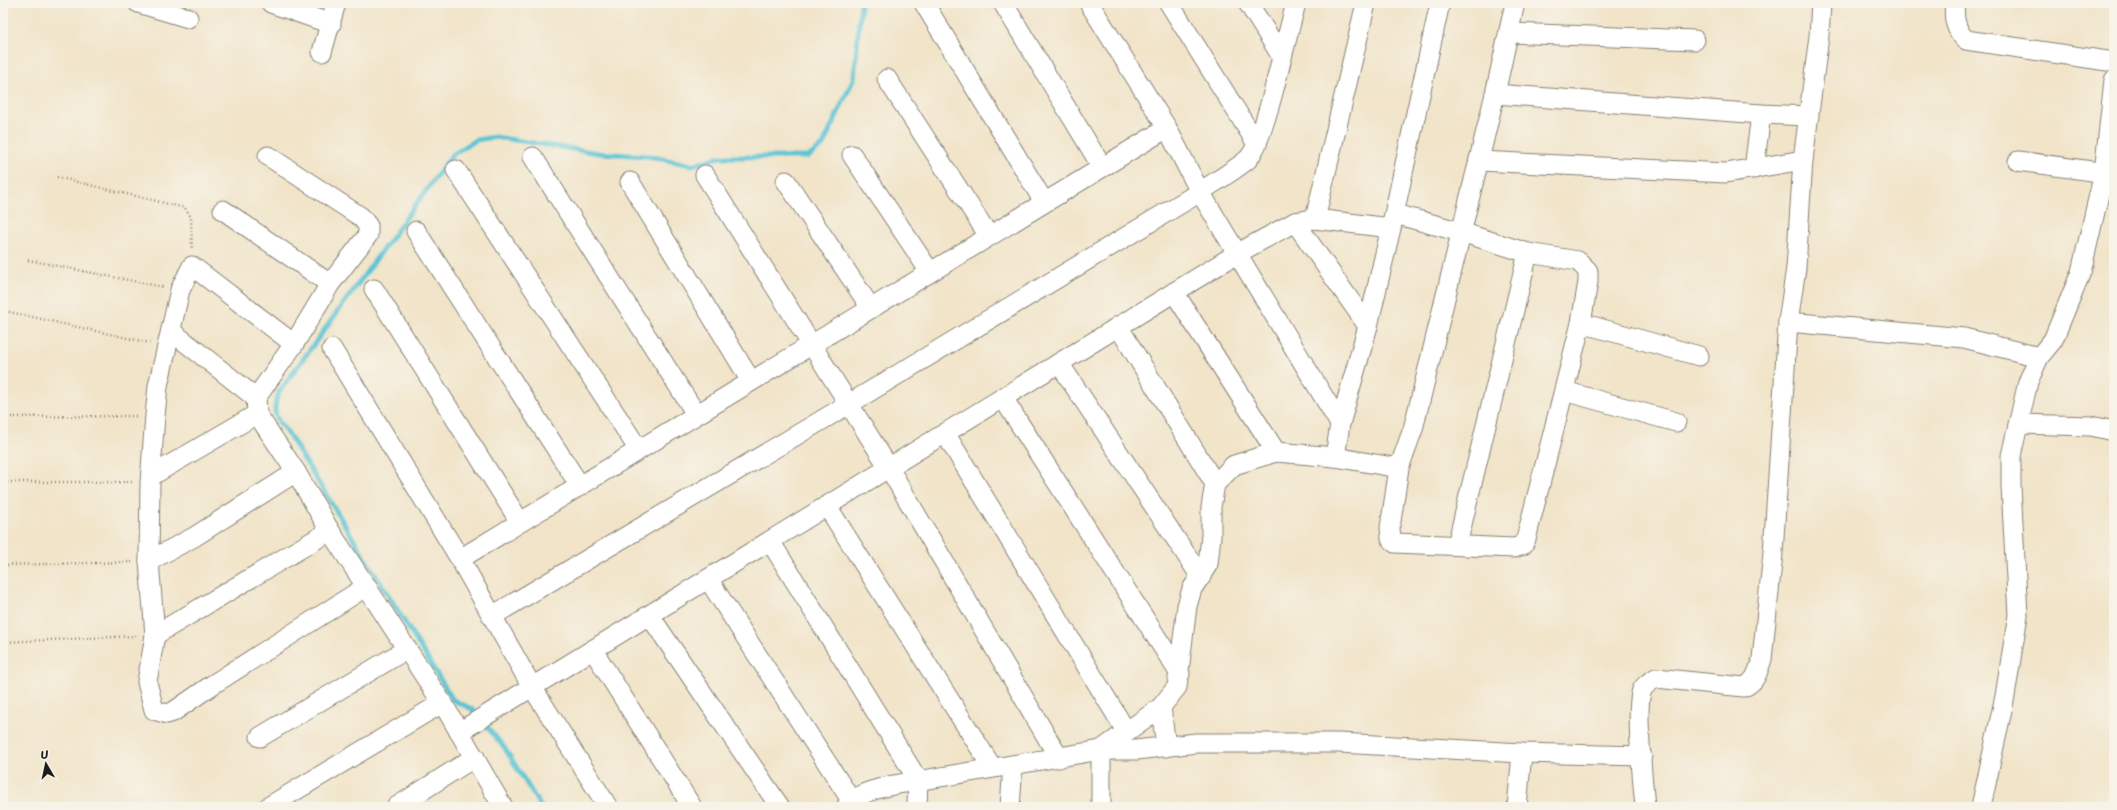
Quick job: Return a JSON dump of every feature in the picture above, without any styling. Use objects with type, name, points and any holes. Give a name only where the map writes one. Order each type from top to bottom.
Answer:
[{"type":"street","points":[[138,3],[188,18]]},
{"type":"street","points":[[271,3],[331,24]]},
{"type":"street","points":[[322,52],[336,3]]},
{"type":"street","points":[[924,3],[1044,202]]},
{"type":"street","points":[[1003,3],[1102,167]]},
{"type":"street","points":[[1089,3],[1167,128],[1200,192],[1340,424]]},
{"type":"street","points":[[1170,3],[1256,144]]},
{"type":"street","points":[[1248,3],[1282,58]]},
{"type":"street","points":[[492,616],[849,404],[1200,192],[1249,158],[1256,144],[1276,85],[1296,3]]},
{"type":"street","points":[[1315,219],[1366,3]]},
{"type":"street","points":[[1335,457],[1340,424],[1368,326],[1393,221],[1440,3]]},
{"type":"street","points":[[473,723],[650,616],[1118,326],[1238,253],[1295,222],[1315,219],[1393,221],[1461,232],[1528,253],[1578,261],[1588,271],[1588,282],[1580,323],[1564,391],[1526,539],[1522,545],[1514,548],[1395,543],[1391,539],[1390,528],[1399,468],[1413,428],[1461,232],[1479,162],[1516,3]]},
{"type":"street","points":[[1645,807],[1640,703],[1642,690],[1648,682],[1656,678],[1744,687],[1751,684],[1756,676],[1762,659],[1773,553],[1788,322],[1796,268],[1803,160],[1821,3]]},
{"type":"street","points":[[1955,3],[1956,24],[1959,34],[1966,40],[2114,62]]},
{"type":"street","points":[[1509,33],[1695,40]]},
{"type":"street","points":[[887,79],[989,236]]},
{"type":"street","points":[[1981,807],[2005,696],[2018,615],[2011,486],[2011,456],[2028,382],[2039,357],[2054,340],[2081,272],[2109,174],[2114,80]]},
{"type":"street","points":[[1495,94],[1761,114],[1809,116]]},
{"type":"street","points":[[1754,169],[1761,114]]},
{"type":"street","points":[[460,559],[1167,128]]},
{"type":"street","points":[[852,155],[930,272]]},
{"type":"street","points":[[151,479],[256,406],[330,284],[368,235],[368,226],[361,216],[268,156]]},
{"type":"street","points":[[533,157],[696,414]]},
{"type":"street","points":[[1479,162],[1726,173],[1803,160]]},
{"type":"street","points":[[2018,161],[2109,174]]},
{"type":"street","points":[[456,170],[639,450]]},
{"type":"street","points":[[705,175],[889,468],[1059,758]]},
{"type":"street","points":[[786,181],[871,308]]},
{"type":"street","points":[[630,182],[752,381]]},
{"type":"street","points":[[223,210],[330,284]]},
{"type":"street","points":[[1295,222],[1368,326]]},
{"type":"street","points":[[416,231],[580,486]]},
{"type":"street","points":[[1457,545],[1528,253]]},
{"type":"street","points":[[294,344],[192,266],[180,290],[158,386],[155,416],[151,479],[149,562],[155,635],[147,682],[148,692],[154,710],[167,714],[367,586]]},
{"type":"street","points":[[374,289],[520,522]]},
{"type":"street","points":[[1174,292],[1276,452]]},
{"type":"street","points":[[1788,322],[1964,338],[2039,357]]},
{"type":"street","points":[[1580,323],[1700,356]]},
{"type":"street","points":[[1118,326],[1215,484]]},
{"type":"street","points":[[169,339],[256,406],[330,531],[442,703],[473,723]]},
{"type":"street","points":[[332,349],[460,559],[532,688],[608,807]]},
{"type":"street","points":[[1059,363],[1201,578]]},
{"type":"street","points":[[1564,391],[1676,422]]},
{"type":"street","points":[[1003,398],[1180,674]]},
{"type":"street","points":[[2018,424],[2090,426],[2114,431]]},
{"type":"street","points":[[945,433],[1126,731]]},
{"type":"street","points":[[1101,750],[1162,707],[1177,687],[1180,674],[1187,606],[1192,590],[1201,578],[1208,564],[1210,552],[1211,507],[1215,484],[1234,465],[1276,452],[1335,457],[1399,468]]},
{"type":"street","points":[[149,562],[194,537],[296,472]]},
{"type":"street","points":[[827,506],[992,767]]},
{"type":"street","points":[[155,635],[330,531]]},
{"type":"street","points":[[770,541],[918,780],[917,807]]},
{"type":"street","points":[[708,579],[849,804],[872,790],[918,780],[1101,750],[1136,750],[1196,743],[1339,743],[1522,753],[1642,756]]},
{"type":"street","points":[[650,616],[780,807]]},
{"type":"street","points":[[260,737],[407,649]]},
{"type":"street","points":[[593,650],[692,807]]},
{"type":"street","points":[[268,807],[442,703]]},
{"type":"street","points":[[1162,707],[1166,746]]},
{"type":"street","points":[[473,723],[475,757],[503,807]]},
{"type":"street","points":[[1101,750],[1101,807]]},
{"type":"street","points":[[1517,807],[1522,753]]},
{"type":"street","points":[[396,807],[475,757]]},
{"type":"street","points":[[1010,807],[1013,765]]},
{"type":"path","points":[[57,177],[185,208],[191,217],[192,266]]},
{"type":"path","points":[[28,260],[180,290]]},
{"type":"path","points":[[6,312],[169,339]]},
{"type":"path","points":[[3,417],[155,416]]},
{"type":"path","points":[[3,482],[151,479]]},
{"type":"path","points":[[3,565],[149,562]]},
{"type":"path","points":[[3,642],[155,635]]},
{"type":"waterway","points":[[478,716],[472,709],[453,700],[291,438],[279,422],[275,412],[276,400],[279,392],[452,155],[476,140],[495,137],[598,153],[648,156],[692,165],[719,157],[808,157],[823,145],[854,78],[861,3]]},
{"type":"waterway","points":[[483,722],[504,747],[541,807]]}]
